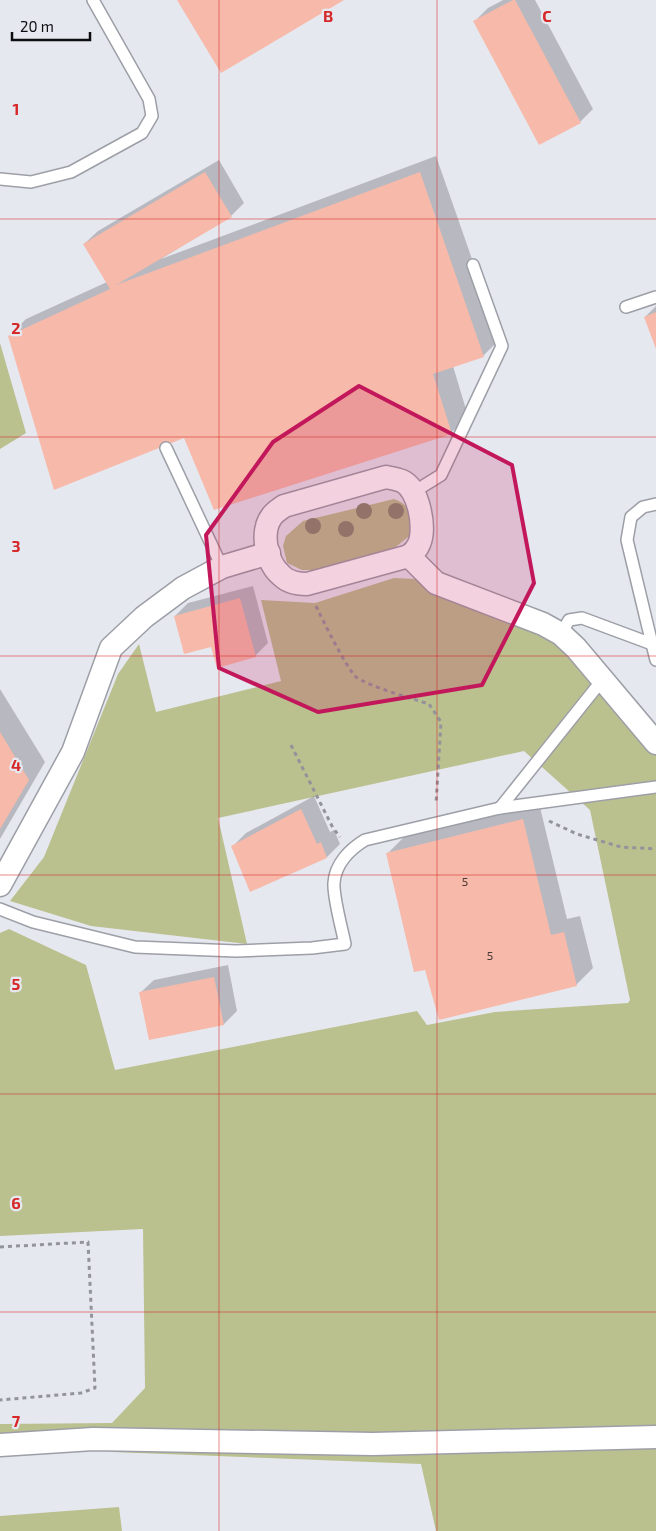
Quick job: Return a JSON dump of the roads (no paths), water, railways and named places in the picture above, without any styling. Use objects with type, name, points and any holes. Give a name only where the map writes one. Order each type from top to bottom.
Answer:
[{"type":"street","points":[[386,477],[403,481],[412,493],[420,510],[423,528],[419,546],[409,556],[307,584],[295,584],[282,576],[272,564],[266,543],[266,527],[272,515],[284,506],[386,477]]},
{"type":"street","points":[[0,885],[73,752],[111,648],[144,617],[184,588],[222,567],[269,553]]},
{"type":"street","points":[[409,556],[436,583],[543,624],[561,634],[603,679],[656,743]]},
{"type":"street","points":[[0,1445],[94,1439],[373,1444],[656,1437]]},
{"type":"lane","points":[[0,179],[30,182],[71,172],[142,133],[152,116],[149,98],[92,0]]},
{"type":"lane","points":[[412,493],[442,475],[502,346],[473,265]]},
{"type":"lane","points":[[626,307],[656,297]]},
{"type":"lane","points":[[166,448],[222,567]]},
{"type":"lane","points":[[656,504],[643,507],[631,517],[627,540],[656,660]]},
{"type":"lane","points":[[561,634],[569,620],[582,618],[652,644]]},
{"type":"lane","points":[[500,808],[603,679]]},
{"type":"lane","points":[[0,909],[33,922],[135,947],[236,951],[312,948],[345,944],[334,882],[341,862],[350,849],[365,840],[500,808],[656,787]]}]
